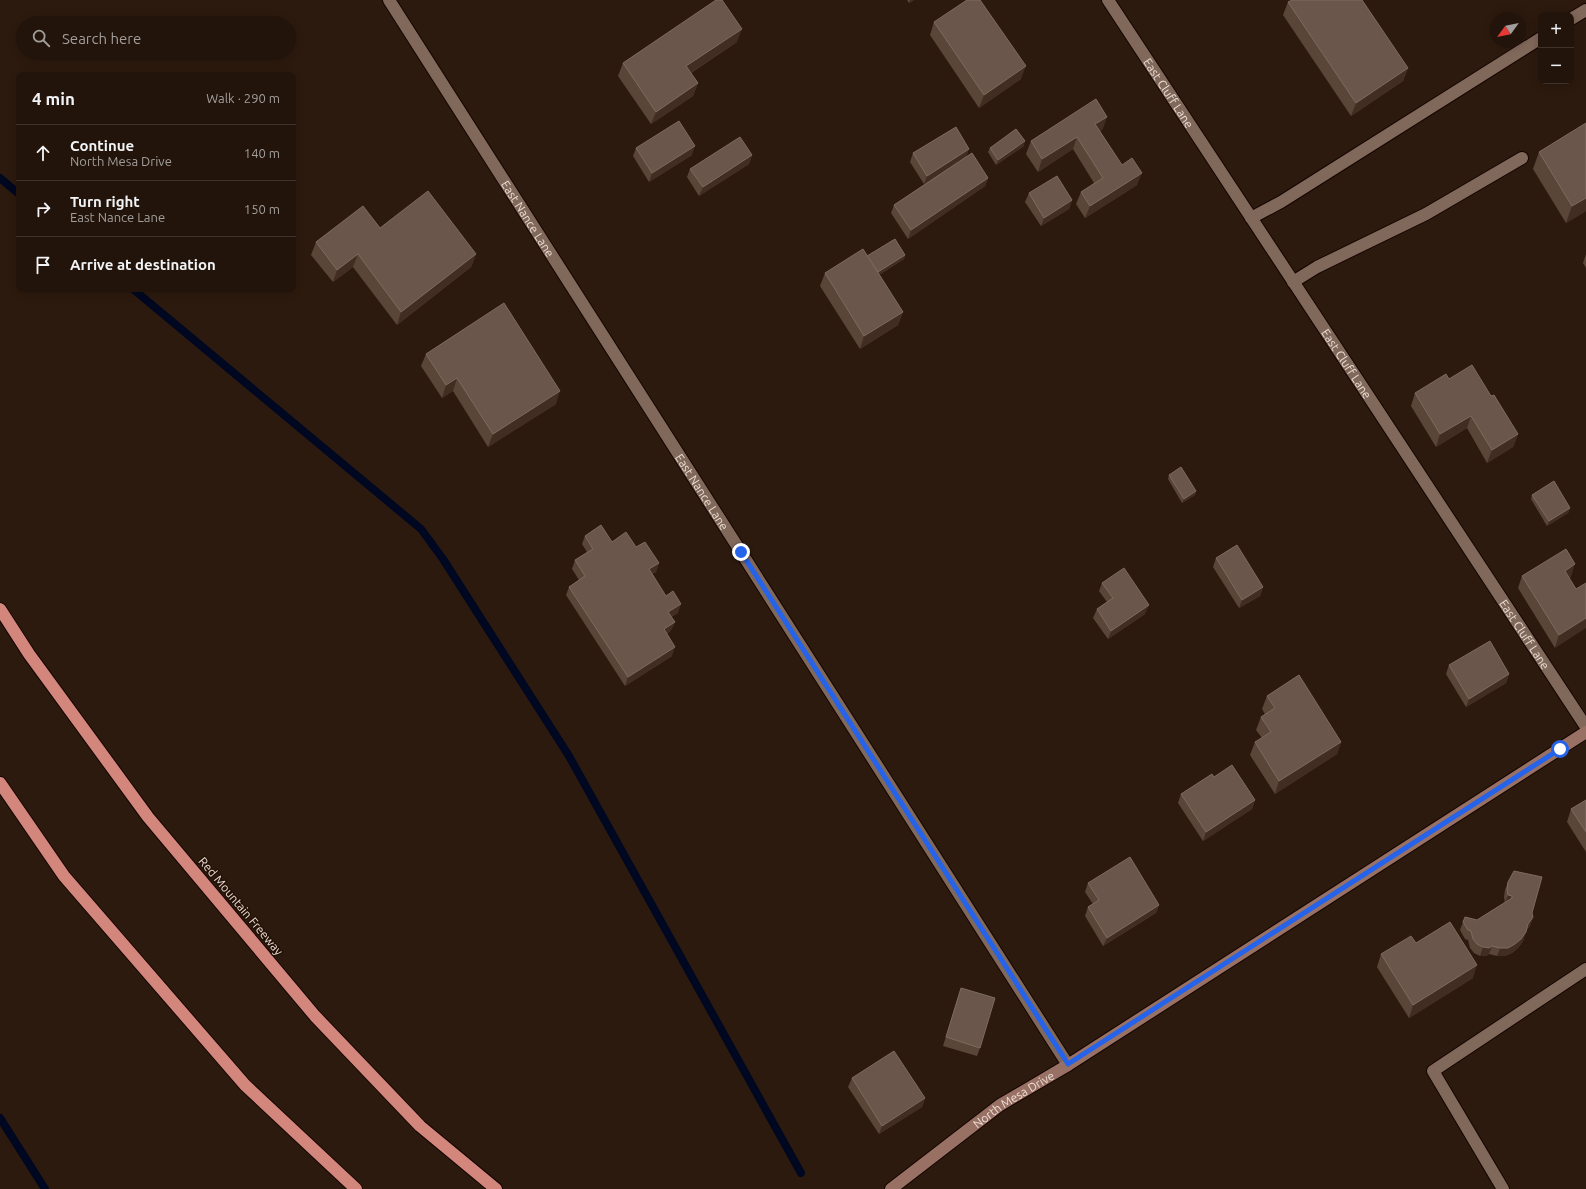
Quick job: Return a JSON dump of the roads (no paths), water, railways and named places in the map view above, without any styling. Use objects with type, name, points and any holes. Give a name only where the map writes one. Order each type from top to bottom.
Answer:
[{"type":"highway","name":"Red Mountain Freeway","points":[[0,609],[29,654],[148,817],[315,1016],[420,1126],[496,1189]]},
{"type":"highway","points":[[0,783],[64,876],[245,1085],[356,1189]]},
{"type":"street","name":"East Nance Lane","points":[[389,0],[1068,1064]]},
{"type":"street","name":"East Cluff Lane","points":[[1108,0],[1586,727]]},
{"type":"street","points":[[1574,17],[1586,10]]},
{"type":"street","points":[[1251,218],[1281,202],[1538,40]]},
{"type":"street","points":[[1293,282],[1317,267],[1426,214],[1522,158]]},
{"type":"street","name":"North Mesa Drive","points":[[891,1189],[1000,1105],[1068,1064],[1586,732]]},
{"type":"street","points":[[1503,1189],[1433,1071],[1586,969]]},
{"type":"waterway","points":[[0,178],[16,191]]},
{"type":"waterway","points":[[137,292],[421,529],[443,559],[569,756],[801,1173]]},
{"type":"waterway","points":[[0,1118],[45,1189]]}]
